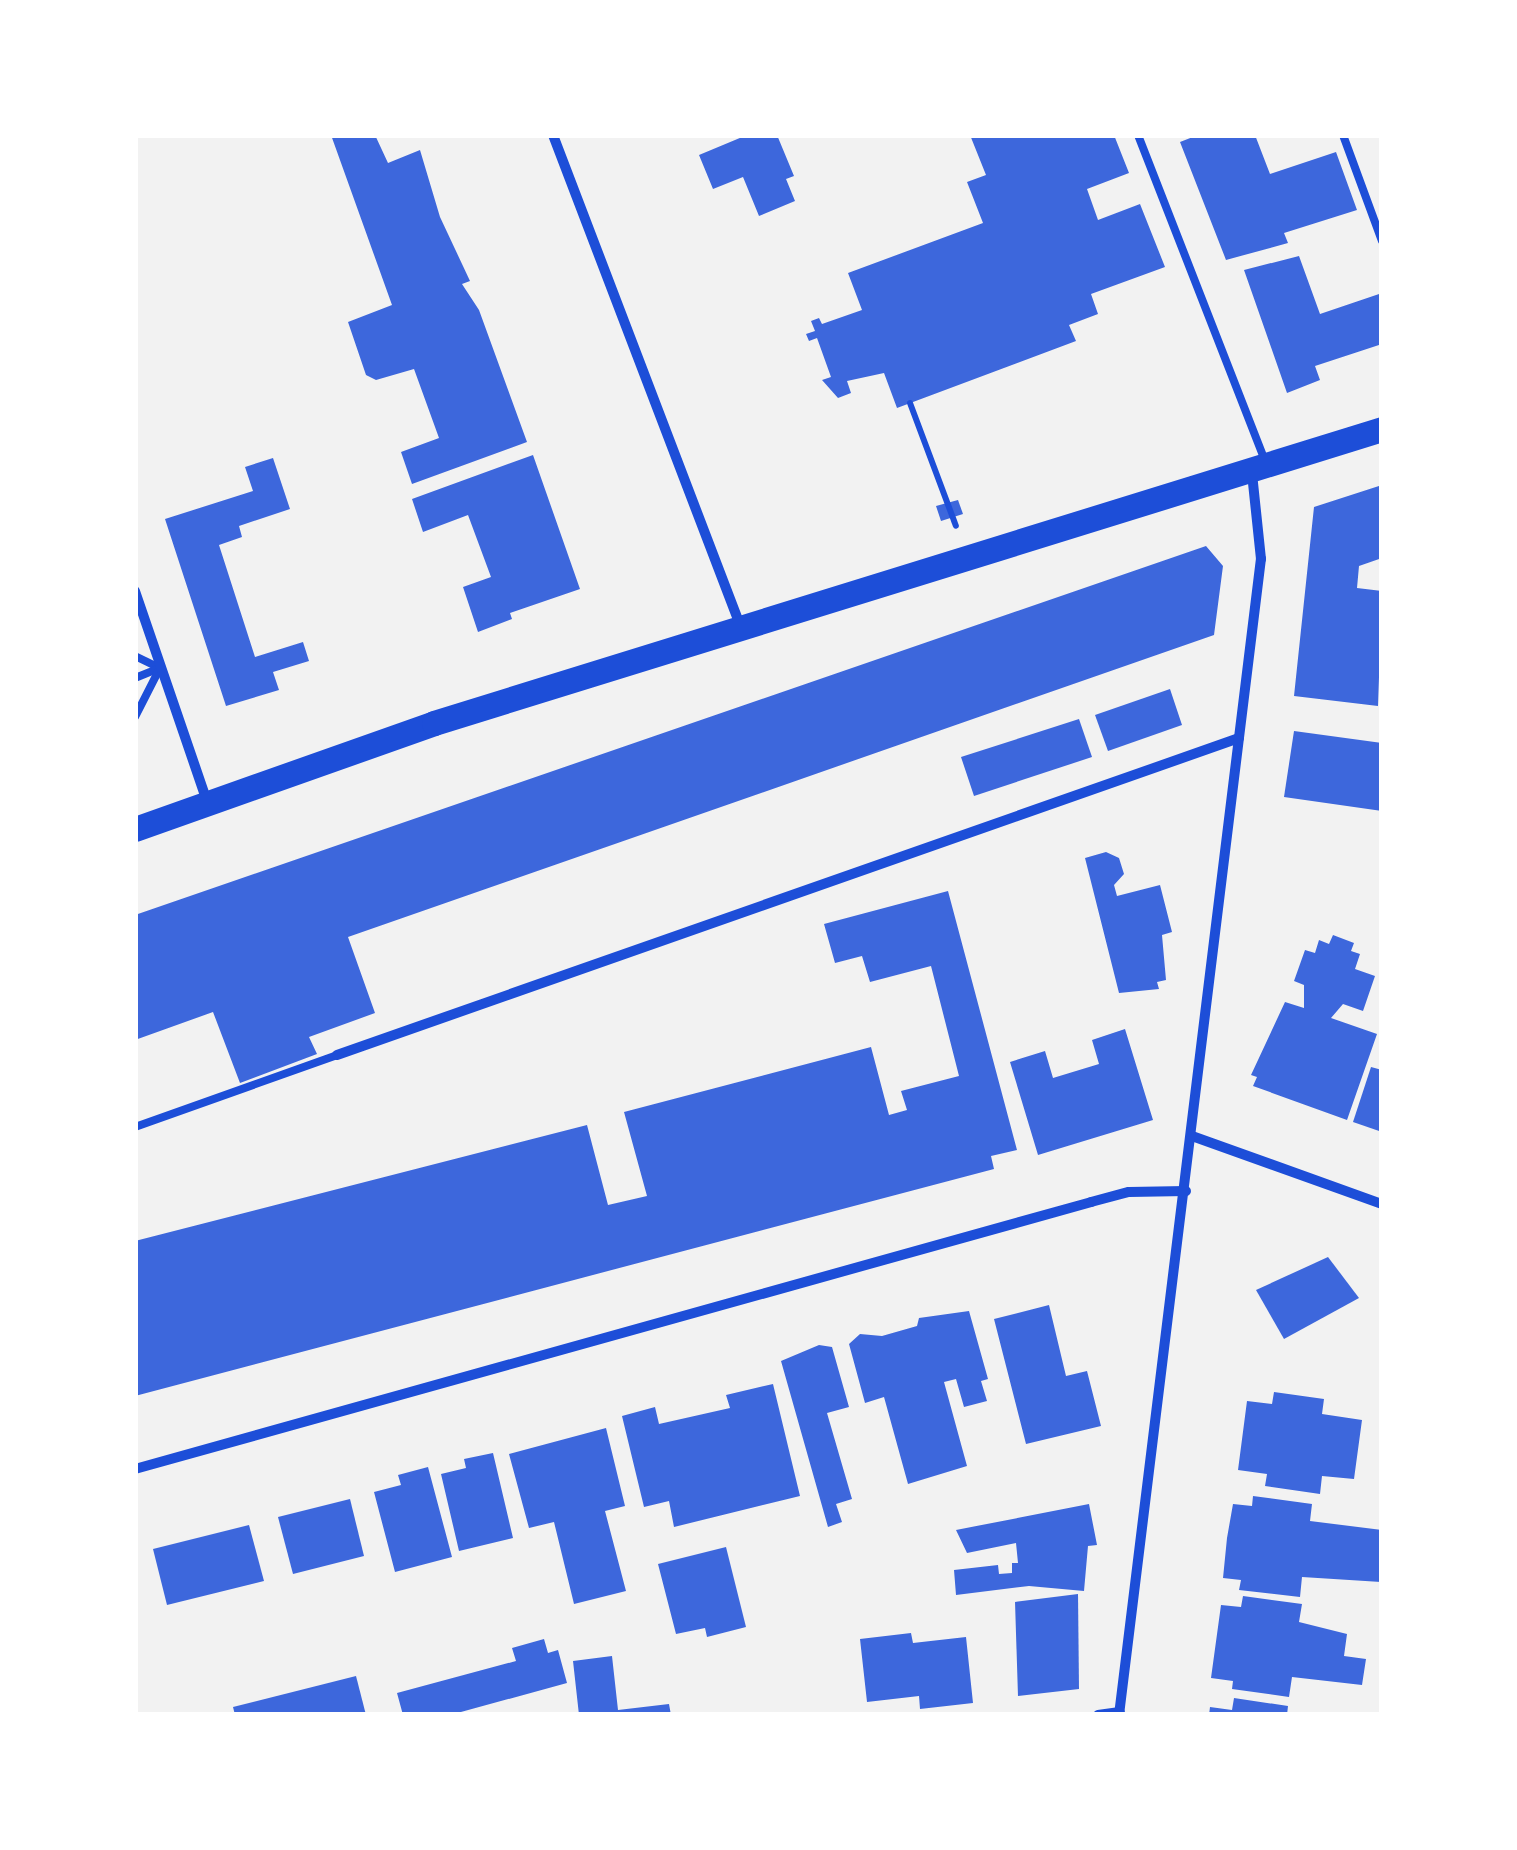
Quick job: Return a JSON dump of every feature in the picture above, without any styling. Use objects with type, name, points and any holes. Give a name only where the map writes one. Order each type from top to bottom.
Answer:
[{"type":"main road","points":[[135,828],[741,626],[1260,471],[1382,429]]},
{"type":"street","points":[[553,135],[741,626]]},
{"type":"street","points":[[1098,1715],[1119,1714],[1186,1191],[1262,544],[1260,471]]},
{"type":"street","points":[[135,591],[207,801]]},
{"type":"street","points":[[337,1055],[1238,738]]},
{"type":"street","points":[[1192,1136],[1382,1204]]},
{"type":"street","points":[[135,1469],[1128,1192],[1186,1191]]},
{"type":"lane","points":[[1138,135],[1260,471]]},
{"type":"lane","points":[[1344,135],[1382,241]]},
{"type":"lane","points":[[135,656],[160,668]]},
{"type":"lane","points":[[135,678],[160,668]]},
{"type":"lane","points":[[135,716],[160,668]]},
{"type":"lane","points":[[135,1128],[337,1055]]},
{"type":"path","points":[[910,403],[956,527]]},
{"type":"building","points":[[331,135],[375,135],[388,163],[420,150],[440,217],[470,281],[462,284],[479,310],[527,442],[412,484],[401,452],[439,438],[414,369],[376,380],[366,375],[348,322],[392,305]]},
{"type":"building","points":[[747,135],[777,135],[794,176],[786,179],[795,201],[759,216],[743,177],[713,189],[699,155]]},
{"type":"building","points":[[970,135],[1114,135],[1129,173],[1087,189],[1098,220],[1140,204],[1165,267],[1091,294],[1098,314],[1069,325],[1076,341],[897,408],[884,373],[847,381],[851,393],[838,398],[822,380],[831,377],[817,338],[809,341],[806,334],[815,331],[811,321],[819,318],[822,324],[862,310],[848,273],[983,223],[967,182],[986,175]]},
{"type":"building","points":[[1198,135],[1255,135],[1270,174],[1336,152],[1357,210],[1284,233],[1288,243],[1226,260],[1180,142]]},
{"type":"building","points":[[1299,256],[1320,314],[1382,293],[1382,344],[1315,366],[1320,380],[1287,393],[1244,270]]},
{"type":"building","points":[[533,455],[580,589],[510,613],[512,619],[478,632],[463,587],[491,577],[468,515],[423,532],[412,499]]},
{"type":"building","points":[[273,458],[290,509],[239,526],[242,537],[219,545],[255,657],[303,642],[309,661],[273,672],[279,690],[226,706],[165,519],[253,491],[245,467]]},
{"type":"building","points":[[1382,485],[1382,558],[1359,566],[1357,588],[1382,591],[1378,706],[1294,696],[1314,507]]},
{"type":"building","points":[[958,500],[963,514],[941,521],[936,506]]},
{"type":"building","points":[[1206,546],[1223,566],[1214,635],[348,937],[375,1013],[309,1037],[317,1054],[240,1083],[213,1012],[135,1040],[135,915]]},
{"type":"building","points":[[1170,689],[1182,725],[1108,751],[1095,715]]},
{"type":"building","points":[[1079,719],[1092,757],[974,796],[961,757]]},
{"type":"building","points":[[1294,731],[1382,743],[1382,811],[1284,797]]},
{"type":"building","points":[[1106,852],[1119,858],[1124,874],[1114,885],[1117,896],[1160,885],[1172,932],[1162,935],[1166,980],[1157,982],[1159,989],[1119,993],[1085,858]]},
{"type":"building","points":[[948,891],[1017,1150],[991,1156],[994,1169],[135,1396],[135,1241],[587,1125],[608,1205],[647,1196],[624,1112],[871,1047],[889,1115],[907,1110],[901,1091],[959,1076],[931,966],[870,982],[862,956],[835,963],[824,924]]},
{"type":"building","points":[[1333,935],[1354,943],[1351,951],[1360,954],[1355,969],[1375,976],[1363,1011],[1343,1004],[1331,1018],[1377,1034],[1347,1120],[1253,1086],[1257,1077],[1251,1075],[1285,1002],[1304,1008],[1304,985],[1294,981],[1305,950],[1315,953],[1319,940],[1329,944]]},
{"type":"building","points":[[1125,1029],[1153,1120],[1038,1155],[1010,1062],[1045,1051],[1053,1078],[1099,1064],[1092,1040]]},
{"type":"building","points":[[1371,1067],[1382,1070],[1382,1132],[1353,1122]]},
{"type":"building","points":[[1328,1257],[1359,1298],[1284,1339],[1256,1290]]},
{"type":"building","points":[[1049,1305],[1066,1376],[1087,1371],[1101,1426],[1026,1444],[994,1319]]},
{"type":"building","points":[[969,1311],[988,1379],[981,1381],[987,1401],[964,1407],[956,1379],[944,1382],[967,1466],[908,1484],[884,1397],[865,1403],[849,1344],[860,1334],[882,1336],[917,1326],[919,1318]]},
{"type":"building","points":[[819,1345],[832,1347],[849,1407],[827,1413],[852,1499],[836,1504],[842,1522],[828,1527],[781,1361]]},
{"type":"building","points":[[773,1384],[800,1496],[674,1527],[669,1501],[644,1507],[622,1416],[655,1407],[659,1424],[730,1408],[726,1395]]},
{"type":"building","points":[[1274,1392],[1324,1399],[1322,1414],[1362,1420],[1354,1479],[1322,1476],[1320,1494],[1265,1486],[1267,1474],[1238,1470],[1247,1401],[1272,1404]]},
{"type":"building","points":[[606,1428],[625,1506],[605,1511],[626,1591],[574,1604],[554,1522],[529,1528],[509,1454]]},
{"type":"building","points":[[493,1453],[513,1538],[459,1551],[441,1474],[466,1468],[464,1459]]},
{"type":"building","points":[[428,1467],[452,1557],[395,1572],[374,1492],[401,1485],[398,1475]]},
{"type":"building","points":[[1253,1496],[1312,1504],[1310,1521],[1382,1530],[1381,1582],[1302,1577],[1300,1597],[1239,1590],[1241,1580],[1223,1578],[1227,1538],[1233,1504],[1252,1506]]},
{"type":"building","points":[[350,1499],[364,1556],[293,1574],[278,1517]]},
{"type":"building","points":[[1089,1504],[1097,1545],[1088,1546],[1084,1591],[1029,1586],[956,1595],[954,1570],[998,1565],[999,1574],[1012,1573],[1012,1563],[1018,1563],[1016,1543],[967,1553],[956,1530]]},
{"type":"building","points":[[249,1525],[264,1581],[167,1605],[153,1549]]},
{"type":"building","points":[[726,1547],[746,1627],[707,1637],[705,1628],[676,1634],[658,1564]]},
{"type":"building","points":[[1078,1594],[1079,1689],[1018,1696],[1015,1602]]},
{"type":"building","points":[[1243,1596],[1302,1604],[1299,1622],[1347,1634],[1344,1656],[1366,1659],[1362,1685],[1292,1677],[1289,1697],[1232,1689],[1233,1681],[1211,1678],[1221,1605],[1241,1607]]},
{"type":"building","points":[[911,1633],[913,1643],[966,1637],[973,1703],[920,1709],[919,1696],[867,1702],[860,1639]]},
{"type":"building","points":[[544,1639],[548,1653],[558,1650],[567,1683],[450,1715],[403,1715],[397,1693],[516,1661],[512,1648]]},
{"type":"building","points":[[612,1656],[618,1710],[669,1704],[671,1715],[579,1715],[573,1661]]},
{"type":"building","points":[[356,1676],[366,1715],[235,1715],[233,1707]]},
{"type":"building","points":[[1234,1698],[1288,1706],[1287,1715],[1209,1715],[1210,1707],[1232,1710]]}]
